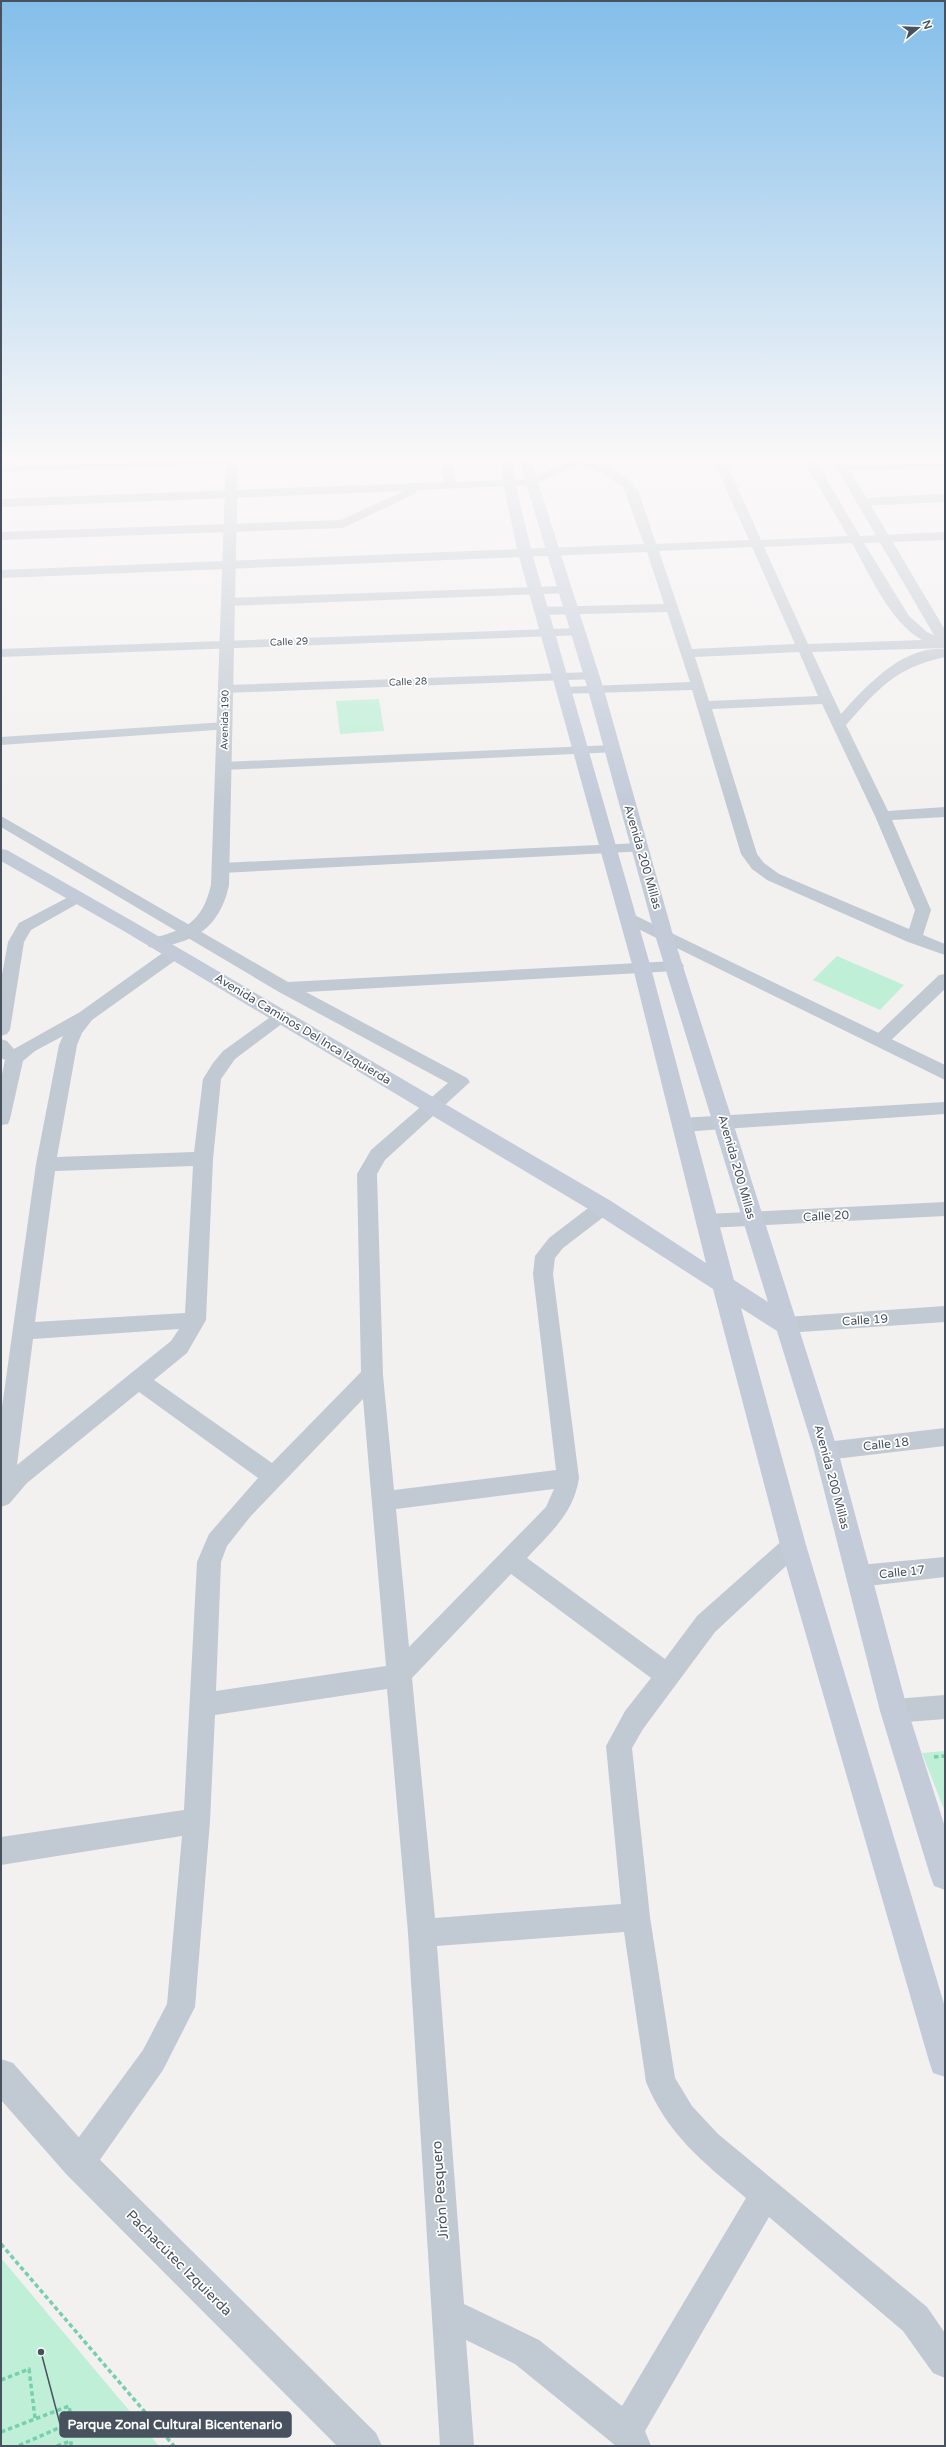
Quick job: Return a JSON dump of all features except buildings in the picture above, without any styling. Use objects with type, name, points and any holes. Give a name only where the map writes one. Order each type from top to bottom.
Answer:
[{"type":"main road","points":[[531,574],[607,849],[642,968],[681,1125],[793,1545],[945,2061]]},
{"type":"main road","name":"Avenida 200 Millas","points":[[559,574],[613,750],[664,935],[724,1122],[753,1220],[826,1451],[894,1711],[945,1875]]},
{"type":"main road","name":"Avenida Caminos Del Inca Izquierda","points":[[1,854],[174,953],[603,1207],[786,1325]]},
{"type":"street","name":"Avenida 190","points":[[156,943],[176,939],[192,932],[206,921],[213,911],[217,900],[221,868],[229,574]]},
{"type":"street","points":[[660,574],[698,686],[749,854],[758,866],[773,877],[945,950]]},
{"type":"street","points":[[771,574],[839,725],[883,816],[923,910],[914,938]]},
{"type":"street","points":[[876,574],[900,614],[910,627],[927,638],[945,643]]},
{"type":"street","points":[[905,574],[945,643]]},
{"type":"street","points":[[228,602],[564,590]]},
{"type":"street","points":[[540,611],[671,608]]},
{"type":"street","name":"Calle 29","points":[[1,653],[578,632]]},
{"type":"street","points":[[686,653],[805,647],[945,643]]},
{"type":"street","points":[[839,725],[889,672],[912,659],[945,653]]},
{"type":"street","name":"Calle 28","points":[[226,689],[593,683],[698,686]]},
{"type":"street","points":[[704,705],[828,700]]},
{"type":"street","points":[[1,741],[225,726]]},
{"type":"street","points":[[224,766],[613,750]]},
{"type":"street","points":[[883,816],[945,812]]},
{"type":"street","points":[[1,821],[285,988],[675,966]]},
{"type":"street","points":[[221,868],[640,848]]},
{"type":"street","points":[[1,1030],[16,942],[20,934],[25,927],[78,897]]},
{"type":"street","points":[[628,917],[882,1040],[945,1073]]},
{"type":"street","points":[[1,1116],[15,1058],[29,1047],[86,1016],[174,953]]},
{"type":"street","points":[[882,1040],[945,979]]},
{"type":"street","name":"Jirón Pesquero","points":[[285,988],[461,1082],[378,1155],[371,1164],[367,1174],[372,1375],[397,1676],[422,1933],[457,2446]]},
{"type":"street","points":[[1,1497],[46,1164],[68,1045],[74,1031],[86,1016]]},
{"type":"street","points":[[1,1497],[19,1476],[179,1347],[195,1320],[203,1159],[212,1079],[219,1067],[230,1055],[282,1017]]},
{"type":"street","points":[[1,1046],[5,1052],[15,1058]]},
{"type":"street","points":[[681,1125],[945,1108]]},
{"type":"street","points":[[46,1164],[203,1159]]},
{"type":"street","points":[[204,1705],[397,1676],[554,1514],[565,1495],[568,1478],[543,1274],[545,1256],[556,1243],[603,1207]]},
{"type":"street","name":"Calle 20","points":[[707,1221],[753,1220],[945,1209]]},
{"type":"street","name":"Calle 19","points":[[786,1325],[945,1314]]},
{"type":"street","points":[[24,1331],[195,1320]]},
{"type":"street","points":[[79,2163],[153,2060],[181,2007],[197,1822],[204,1705],[209,1562],[217,1542],[230,1524],[372,1375]]},
{"type":"street","points":[[138,1380],[274,1477]]},
{"type":"street","name":"Calle 18","points":[[826,1451],[945,1437]]},
{"type":"street","points":[[382,1501],[568,1478]]},
{"type":"street","points":[[793,1545],[706,1624],[634,1720],[619,1746],[636,1917],[661,2082],[681,2117],[707,2145],[915,2319],[945,2361]]},
{"type":"street","points":[[511,1560],[667,1675]]},
{"type":"street","name":"Calle 17","points":[[858,1576],[945,1567]]},
{"type":"street","points":[[894,1711],[945,1707]]},
{"type":"street","points":[[1,1851],[197,1822]]},
{"type":"street","points":[[422,1933],[636,1917]]},
{"type":"street","name":"Pachacútec Izquierda","points":[[1,2075],[79,2163],[363,2446]]},
{"type":"street","points":[[448,2314],[527,2352],[630,2438],[765,2195]]},
{"type":"path","points":[[1,2244],[174,2446]]},
{"type":"path","points":[[1,2380],[29,2369],[35,2418]]},
{"type":"path","points":[[1,2432],[69,2406],[72,2422],[18,2446]]},
{"type":"path","points":[[57,2446],[71,2441],[71,2446]]},
{"type":"green space","points":[[379,699],[384,731],[340,734],[336,701]]},
{"type":"green space","points":[[837,956],[904,985],[880,1010],[813,980]]},
{"type":"green space","points":[[945,1751],[945,1812],[922,1753]]},
{"type":"green space","points":[[1,2258],[159,2446],[1,2446]]},
{"type":"place","name":"Parque Zonal Cultural Bicentenario","points":[[41,2352]]}]
